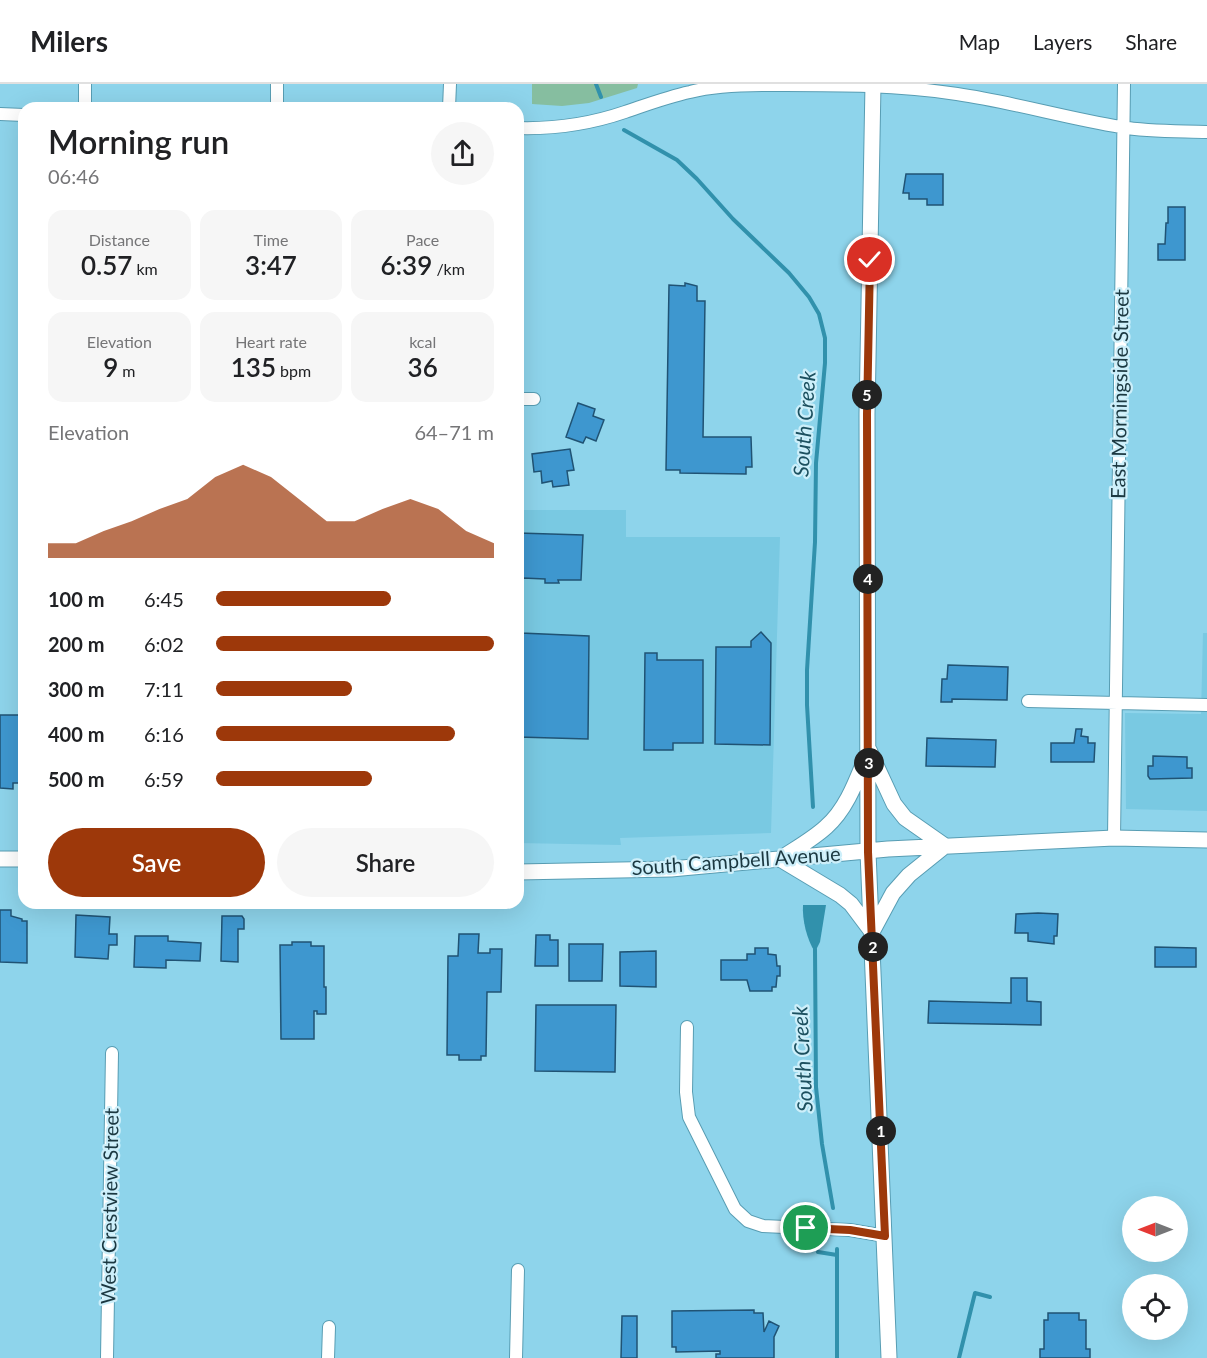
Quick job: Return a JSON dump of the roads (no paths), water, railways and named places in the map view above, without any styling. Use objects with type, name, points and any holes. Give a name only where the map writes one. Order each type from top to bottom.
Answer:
[{"type":"main road","points":[[873,86],[867,414],[868,852],[889,1358]]},
{"type":"main road","points":[[869,750],[894,804],[905,818],[945,846],[893,893],[872,932]]},
{"type":"main road","points":[[869,750],[839,814],[826,827],[780,859],[846,900],[872,932]]},
{"type":"main road","name":"South Campbell Avenue","points":[[524,872],[671,869],[945,846],[1114,838],[1207,840]]},
{"type":"main road","points":[[0,859],[18,859]]},
{"type":"street","points":[[85,102],[86,84]]},
{"type":"street","points":[[277,84],[277,102]]},
{"type":"street","points":[[449,102],[450,84]]},
{"type":"street","name":"East Morningside Street","points":[[1114,838],[1124,84]]},
{"type":"street","points":[[524,128],[585,122],[624,113],[674,95],[719,87],[761,85],[961,89],[1124,128],[1207,132]]},
{"type":"street","points":[[0,114],[18,115]]},
{"type":"street","points":[[524,399],[534,399]]},
{"type":"street","points":[[1028,701],[1207,705]]},
{"type":"street","points":[[687,1027],[686,1092],[689,1117],[735,1209],[756,1224],[772,1227],[850,1230],[885,1236]]},
{"type":"street","name":"West Crestview Street","points":[[107,1358],[112,1053]]},
{"type":"street","points":[[516,1358],[518,1270]]},
{"type":"street","points":[[328,1358],[329,1327]]},
{"type":"waterway","name":"South Creek","points":[[596,84],[601,97]]},
{"type":"waterway","name":"South Creek","points":[[624,130],[677,160],[789,273],[809,297],[819,314],[825,338],[825,363],[816,463],[815,542],[807,670],[813,807]]},
{"type":"waterway","name":"South Creek","points":[[815,949],[816,1087],[822,1144],[833,1208]]},
{"type":"waterway","name":"South Creek","points":[[837,1249],[837,1358]]},
{"type":"waterway","points":[[818,1252],[837,1255]]},
{"type":"waterway","points":[[959,1358],[975,1293],[990,1297]]}]
